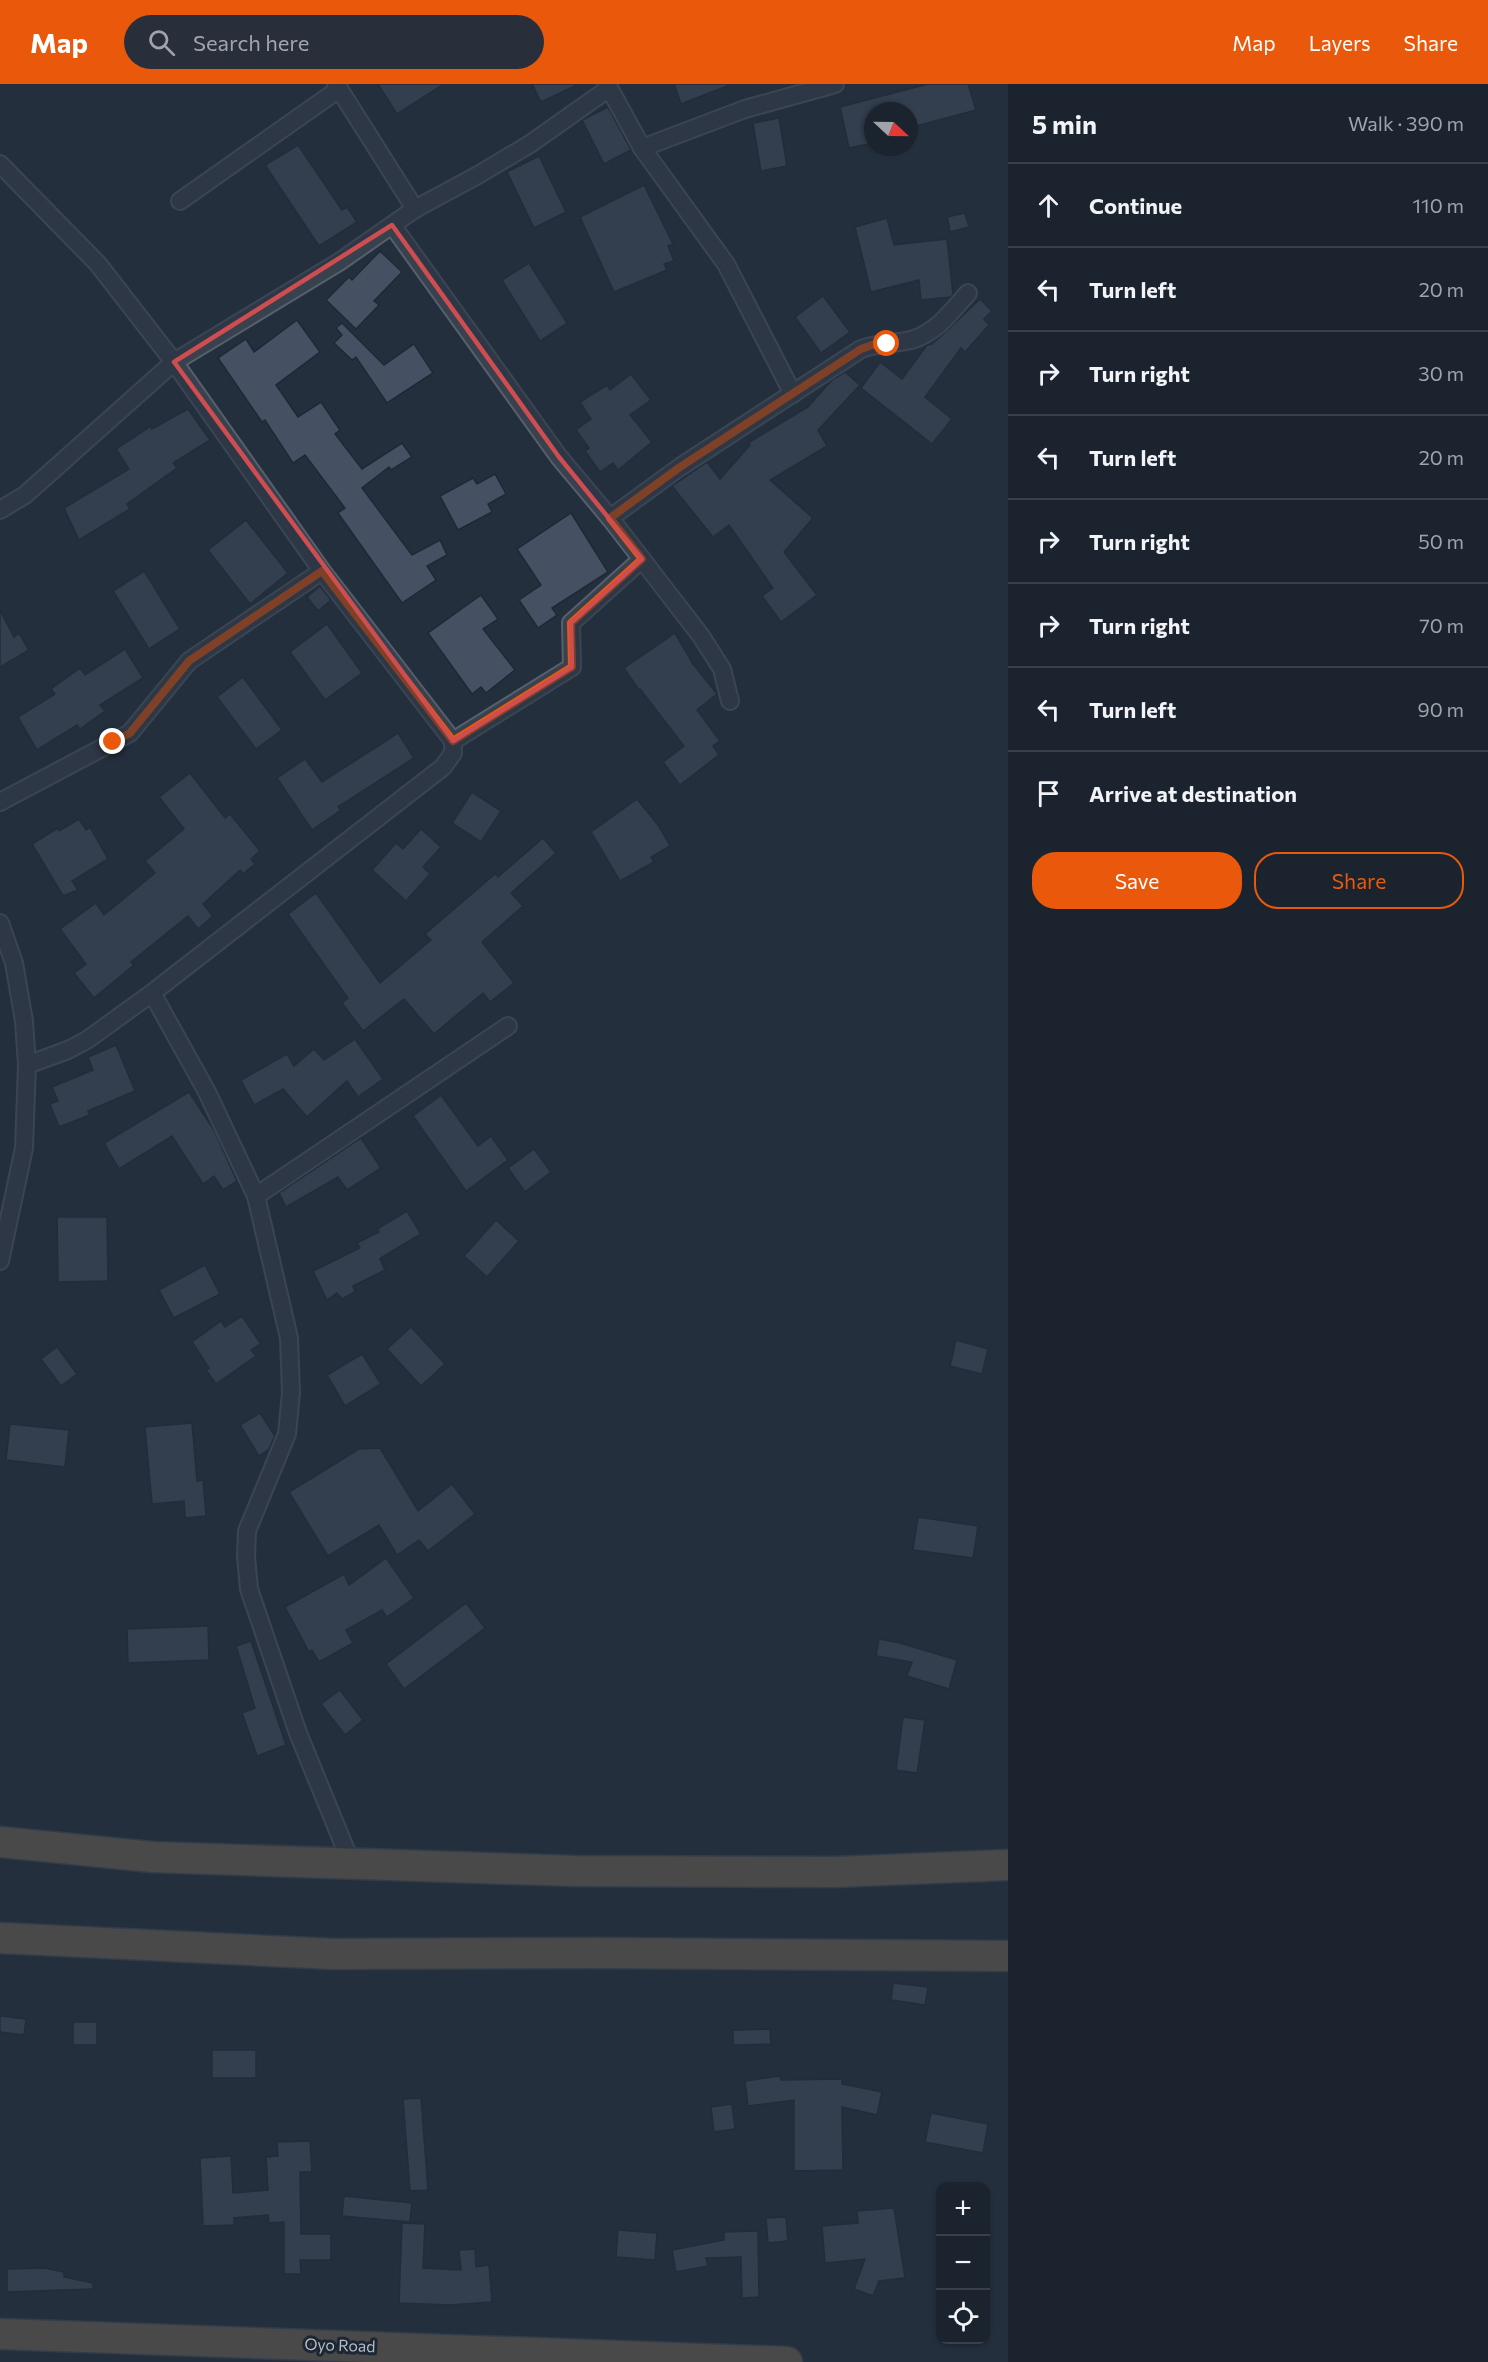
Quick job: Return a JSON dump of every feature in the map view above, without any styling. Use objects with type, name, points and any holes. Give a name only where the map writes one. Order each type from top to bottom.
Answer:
[{"type":"highway","points":[[0,1842],[152,1857],[574,1871],[835,1872],[1008,1865]]},
{"type":"highway","points":[[0,1938],[333,1954],[1008,1956]]},
{"type":"highway","name":"Oyo Road","points":[[0,2334],[787,2362]]},
{"type":"street","points":[[642,148],[745,109],[835,84]]},
{"type":"street","points":[[180,201],[337,86],[415,209]]},
{"type":"street","points":[[0,510],[25,495],[174,362],[339,262],[415,209],[530,144],[607,87],[642,148],[726,264],[793,394]]},
{"type":"street","points":[[0,164],[98,264],[174,362],[322,571],[453,741],[453,753],[443,767],[152,993],[87,1040],[68,1050],[27,1065]]},
{"type":"street","points":[[392,225],[559,457],[610,518],[701,636],[722,669],[730,701]]},
{"type":"street","points":[[610,518],[680,467],[861,349],[872,345],[913,340],[938,327],[968,293]]},
{"type":"street","points":[[453,741],[572,667],[571,623],[642,559]]},
{"type":"street","points":[[0,802],[130,733],[189,661],[322,571]]},
{"type":"street","points":[[0,923],[14,963],[24,1021],[27,1065],[24,1148],[0,1261]]},
{"type":"street","points":[[152,993],[207,1092],[256,1196],[289,1338],[291,1394],[286,1434],[247,1531],[246,1556],[249,1588],[298,1733],[352,1865]]},
{"type":"street","points":[[256,1196],[508,1026]]},
{"type":"highlighted area","points":[[392,225],[559,457],[642,559],[571,623],[572,667],[453,741],[174,362]]},
{"type":"building","points":[[378,84],[444,84],[397,114]]},
{"type":"building","points":[[532,84],[579,84],[541,102]]},
{"type":"building","points":[[674,84],[730,84],[730,85],[681,104]]},
{"type":"building","points":[[928,84],[968,84],[976,110],[918,126],[918,102],[864,102],[864,145],[849,148],[840,107]]},
{"type":"building","points":[[608,107],[631,150],[604,164],[582,120]]},
{"type":"building","points":[[779,118],[787,166],[761,171],[753,123]]},
{"type":"building","points":[[298,145],[342,210],[347,207],[357,222],[319,246],[265,165]]},
{"type":"building","points":[[539,156],[566,212],[534,228],[507,172]]},
{"type":"building","points":[[644,185],[673,244],[668,246],[674,261],[664,264],[667,270],[614,292],[580,217]]},
{"type":"building","points":[[965,213],[969,227],[950,232],[947,217]]},
{"type":"building","points":[[887,218],[894,245],[947,239],[953,294],[951,297],[921,300],[919,280],[871,292],[855,227]]},
{"type":"building","points":[[380,251],[402,272],[374,301],[379,305],[356,329],[326,300],[349,277],[352,280]]},
{"type":"building","points":[[529,263],[567,323],[540,341],[502,280]]},
{"type":"building","points":[[823,296],[850,332],[821,353],[795,317]]},
{"type":"building","points":[[980,299],[992,311],[984,319],[989,325],[965,352],[961,348],[925,397],[952,419],[932,444],[861,388],[880,362],[902,379],[927,345],[932,344]]},
{"type":"building","points":[[297,320],[320,352],[276,385],[298,417],[321,402],[340,430],[335,434],[362,469],[402,443],[412,457],[391,470],[389,467],[362,488],[412,555],[440,540],[447,555],[427,566],[436,580],[402,603],[338,513],[345,508],[305,455],[293,463],[265,420],[262,422],[218,358],[246,339],[254,352]]},
{"type":"building","points":[[342,323],[384,365],[414,344],[433,373],[387,403],[356,357],[352,360],[334,343],[342,335],[336,328]]},
{"type":"building","points":[[845,372],[860,385],[818,430],[827,446],[770,480],[813,518],[784,552],[817,595],[781,622],[762,596],[773,588],[729,525],[713,537],[672,486],[707,462],[720,479],[750,445],[748,443],[808,407],[832,380]]},
{"type":"building","points":[[631,374],[651,400],[630,415],[652,442],[618,470],[613,463],[600,472],[585,451],[589,448],[576,430],[591,419],[580,402],[607,385],[610,390]]},
{"type":"building","points":[[188,409],[210,440],[173,463],[177,468],[127,504],[130,509],[79,540],[64,508],[129,469],[116,449],[151,426],[152,429]]},
{"type":"building","points":[[495,474],[506,494],[488,504],[492,512],[458,530],[440,496],[473,478],[477,484]]},
{"type":"building","points":[[571,513],[608,572],[552,608],[557,615],[538,628],[519,600],[541,585],[517,549]]},
{"type":"building","points":[[246,520],[288,573],[250,604],[208,550]]},
{"type":"building","points":[[144,571],[180,629],[149,649],[113,591]]},
{"type":"building","points":[[320,586],[331,600],[318,611],[307,597]]},
{"type":"building","points":[[481,595],[498,619],[483,629],[515,670],[486,693],[481,687],[472,694],[428,633]]},
{"type":"building","points":[[0,610],[14,637],[19,633],[29,650],[0,667]]},
{"type":"building","points":[[327,624],[362,673],[325,700],[290,652]]},
{"type":"building","points":[[675,633],[693,664],[717,694],[697,710],[720,741],[713,746],[719,755],[680,785],[663,762],[684,746],[624,668]]},
{"type":"building","points":[[125,649],[143,678],[100,705],[105,711],[80,729],[77,725],[37,750],[18,717],[55,694],[51,689],[80,668],[85,675]]},
{"type":"building","points":[[243,677],[282,730],[256,749],[217,697]]},
{"type":"building","points":[[398,733],[414,758],[338,807],[341,810],[312,830],[277,778],[305,759],[322,782]]},
{"type":"building","points":[[190,773],[225,818],[230,814],[260,851],[251,859],[255,864],[243,874],[240,870],[203,904],[213,916],[198,929],[188,916],[131,962],[134,965],[94,998],[74,973],[86,964],[60,929],[96,903],[104,915],[155,873],[145,861],[184,829],[159,797]]},
{"type":"building","points":[[472,792],[501,811],[481,842],[452,823]]},
{"type":"building","points":[[637,799],[658,825],[670,846],[651,857],[654,862],[620,881],[591,832]]},
{"type":"building","points":[[79,819],[86,830],[90,827],[108,859],[72,881],[78,890],[63,896],[32,844],[58,828],[59,831]]},
{"type":"building","points":[[421,829],[441,847],[423,867],[430,874],[406,901],[372,870],[396,843],[403,849]]},
{"type":"building","points":[[543,838],[556,853],[511,893],[523,906],[482,942],[514,983],[490,1002],[483,993],[434,1034],[404,999],[363,1031],[342,1003],[348,998],[288,914],[316,893],[380,983],[431,940],[425,934],[495,874],[498,877]]},
{"type":"building","points":[[355,1039],[383,1079],[358,1097],[347,1081],[307,1117],[283,1089],[254,1105],[241,1080],[287,1054],[294,1066],[314,1049],[324,1060]]},
{"type":"building","points":[[116,1045],[135,1091],[88,1111],[90,1115],[59,1127],[50,1104],[58,1101],[52,1087],[93,1070],[88,1057]]},
{"type":"building","points":[[189,1092],[214,1130],[237,1181],[223,1190],[214,1176],[203,1184],[172,1136],[119,1169],[104,1143]]},
{"type":"building","points":[[441,1095],[478,1146],[491,1136],[508,1160],[466,1191],[413,1116]]},
{"type":"building","points":[[361,1138],[381,1168],[347,1190],[338,1177],[286,1207],[279,1193]]},
{"type":"building","points":[[534,1149],[551,1172],[525,1192],[508,1168]]},
{"type":"building","points":[[407,1211],[421,1234],[382,1257],[380,1259],[385,1270],[353,1286],[355,1292],[342,1299],[337,1293],[327,1300],[313,1271],[360,1248],[357,1243],[379,1232],[377,1229]]},
{"type":"building","points":[[57,1217],[107,1217],[108,1281],[58,1282]]},
{"type":"building","points":[[496,1220],[519,1241],[487,1277],[464,1256]]},
{"type":"building","points":[[205,1265],[220,1294],[174,1318],[159,1290]]},
{"type":"building","points":[[242,1316],[261,1344],[251,1350],[256,1356],[216,1384],[206,1370],[209,1368],[192,1342],[221,1321],[225,1327]]},
{"type":"building","points":[[411,1327],[445,1364],[421,1386],[387,1349]]},
{"type":"building","points":[[956,1340],[988,1349],[982,1374],[950,1366]]},
{"type":"building","points":[[57,1347],[77,1374],[61,1386],[41,1359]]},
{"type":"building","points":[[362,1354],[381,1384],[345,1406],[327,1375]]},
{"type":"building","points":[[260,1413],[275,1436],[269,1449],[259,1456],[240,1425]]},
{"type":"building","points":[[192,1423],[197,1481],[203,1480],[206,1516],[185,1518],[184,1501],[152,1504],[145,1427]]},
{"type":"building","points":[[10,1424],[69,1430],[65,1467],[6,1460]]},
{"type":"building","points":[[380,1448],[418,1511],[452,1484],[475,1514],[428,1551],[419,1540],[397,1555],[379,1525],[328,1556],[289,1492],[359,1449]]},
{"type":"building","points":[[918,1517],[978,1526],[973,1558],[913,1550]]},
{"type":"building","points":[[386,1558],[414,1598],[387,1617],[382,1610],[346,1630],[353,1643],[319,1662],[312,1650],[309,1652],[285,1607],[344,1574],[349,1585]]},
{"type":"building","points":[[466,1603],[485,1628],[404,1689],[386,1664]]},
{"type":"building","points":[[208,1626],[209,1660],[128,1663],[127,1629]]},
{"type":"building","points":[[879,1639],[957,1660],[949,1689],[907,1676],[912,1662],[876,1656]]},
{"type":"building","points":[[251,1641],[286,1745],[257,1756],[242,1713],[255,1708],[236,1646]]},
{"type":"building","points":[[340,1690],[363,1720],[345,1735],[321,1704]]},
{"type":"building","points":[[903,1717],[925,1720],[917,1773],[896,1770]]},
{"type":"building","points":[[893,1983],[928,1987],[925,2005],[891,2000]]},
{"type":"building","points":[[0,2016],[26,2019],[24,2035],[0,2032]]},
{"type":"building","points":[[73,2022],[97,2022],[97,2045],[73,2045]]},
{"type":"building","points":[[770,2029],[771,2044],[733,2045],[733,2030]]},
{"type":"building","points":[[212,2050],[256,2050],[256,2078],[212,2078]]},
{"type":"building","points":[[780,2076],[781,2080],[842,2079],[842,2084],[882,2092],[877,2115],[842,2107],[843,2170],[794,2171],[794,2100],[748,2106],[745,2081]]},
{"type":"building","points":[[421,2098],[428,2190],[410,2191],[403,2099]]},
{"type":"building","points":[[732,2104],[735,2129],[714,2132],[711,2107]]},
{"type":"building","points":[[931,2113],[988,2124],[983,2153],[925,2142]]},
{"type":"building","points":[[310,2141],[312,2172],[300,2172],[301,2234],[331,2234],[331,2260],[300,2260],[301,2274],[284,2274],[284,2222],[269,2223],[268,2215],[234,2218],[234,2225],[203,2226],[200,2158],[231,2156],[233,2193],[268,2190],[266,2157],[278,2156],[277,2142]]},
{"type":"building","points":[[344,2196],[412,2203],[410,2222],[342,2216]]},
{"type":"building","points":[[894,2208],[905,2278],[879,2281],[873,2296],[854,2289],[865,2259],[825,2263],[822,2226],[858,2223],[857,2211]]},
{"type":"building","points":[[786,2217],[788,2241],[768,2243],[766,2218]]},
{"type":"building","points":[[402,2223],[425,2224],[423,2268],[461,2270],[459,2250],[475,2249],[476,2267],[489,2265],[492,2302],[450,2305],[399,2303]]},
{"type":"building","points":[[618,2230],[657,2233],[655,2260],[616,2257]]},
{"type":"building","points":[[758,2231],[759,2297],[742,2298],[741,2257],[706,2258],[708,2266],[676,2272],[672,2250],[724,2240],[724,2232]]},
{"type":"building","points":[[44,2268],[64,2272],[64,2277],[93,2283],[93,2289],[7,2292],[7,2269]]},
{"type":"route","points":[[113,742],[130,733],[189,661],[322,571],[453,741],[572,667],[571,623],[642,559],[610,518],[680,467],[861,349],[872,345],[887,344]]}]
